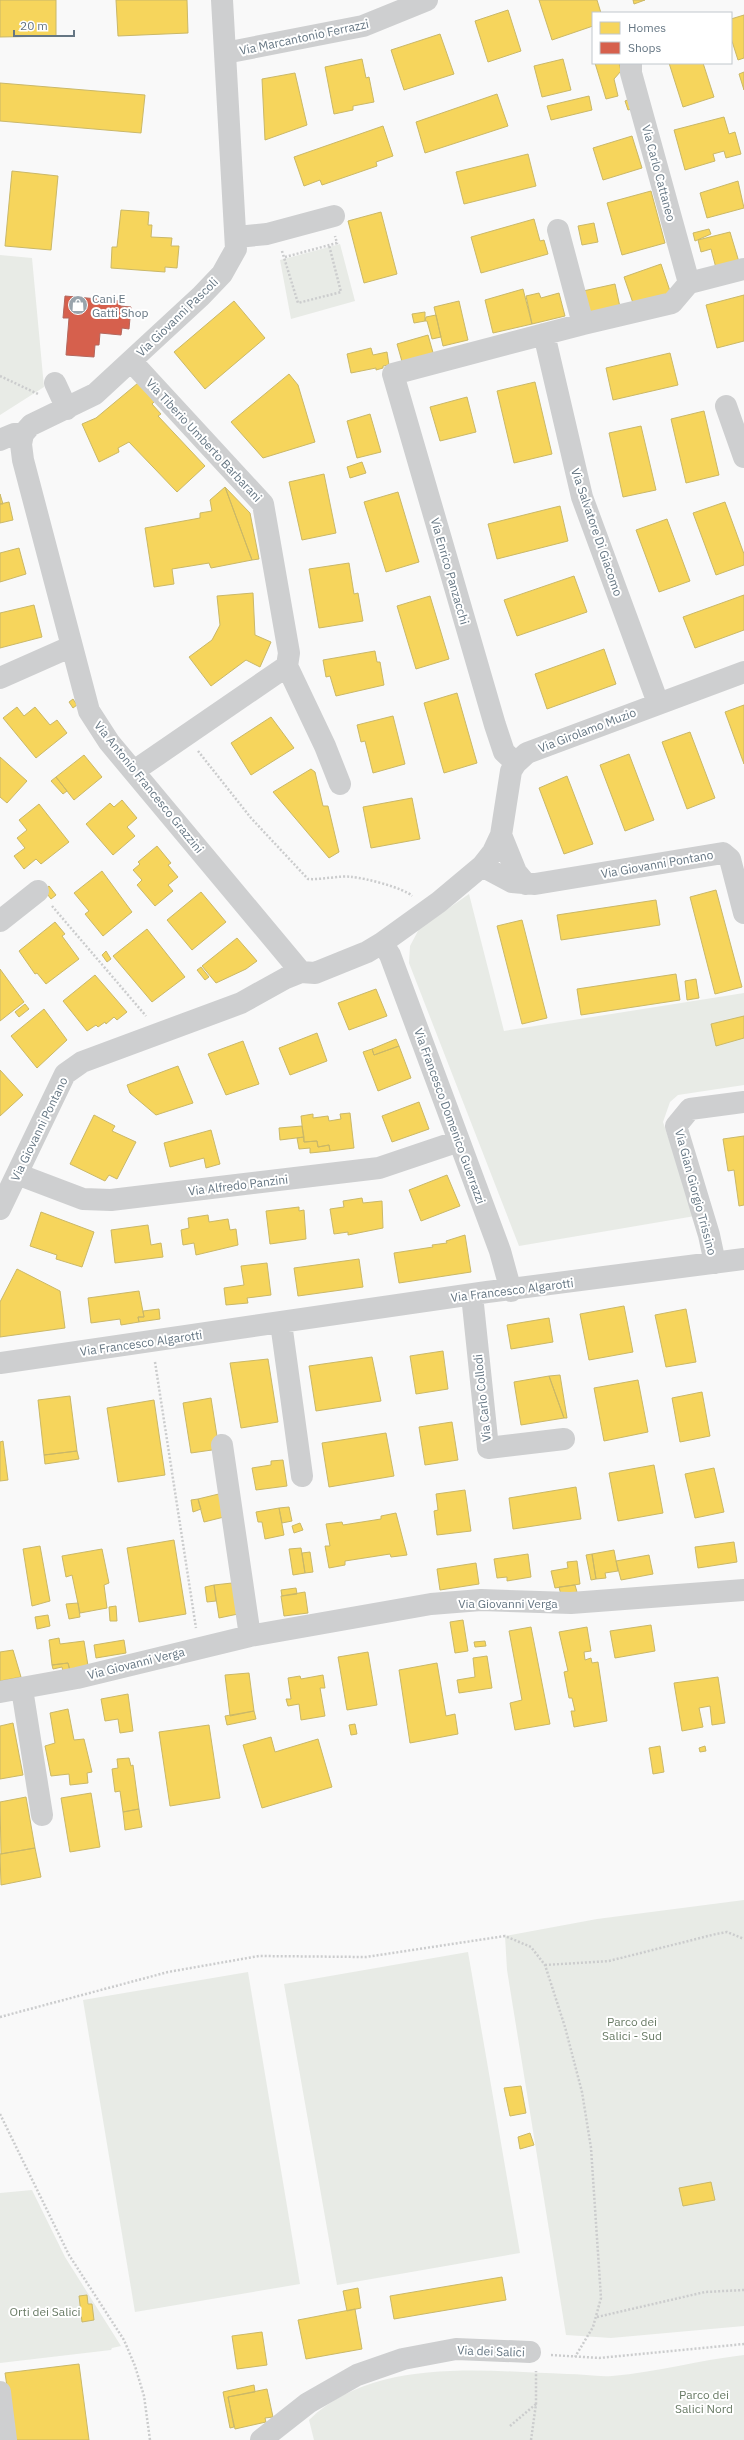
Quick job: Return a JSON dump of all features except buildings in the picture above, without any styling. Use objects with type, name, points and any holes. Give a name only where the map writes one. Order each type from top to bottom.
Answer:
[{"type":"street","name":"Via Giovanni Pascoli","points":[[0,440],[14,434],[23,434],[60,394],[95,394],[222,274],[236,249],[237,237],[222,0]]},
{"type":"street","name":"Via Marcantonio Ferrazzi","points":[[225,53],[363,26],[426,0]]},
{"type":"street","name":"Via Carlo Cattaneo","points":[[631,64],[632,73],[689,283]]},
{"type":"street","points":[[237,237],[267,234],[334,216]]},
{"type":"street","points":[[558,230],[583,324]]},
{"type":"street","points":[[544,334],[672,303],[689,283],[744,269]]},
{"type":"street","name":"Via Enrico Panzacchi","points":[[516,763],[504,752],[495,725],[393,374],[544,334]]},
{"type":"street","name":"Via Salvatore Di Giacomo","points":[[544,334],[582,497],[658,703]]},
{"type":"street","name":"Via Tiberio Umberto Barbarani","points":[[131,361],[263,504],[289,653],[287,666],[325,746],[340,784]]},
{"type":"street","points":[[726,406],[744,457]]},
{"type":"street","name":"Via Antonio Francesco Grazzini","points":[[23,434],[21,444],[23,460],[70,647],[89,712],[109,742],[301,972]]},
{"type":"street","points":[[0,678],[70,647]]},
{"type":"street","points":[[134,771],[287,666]]},
{"type":"street","name":"Via Girolamo Muzio","points":[[516,763],[540,747],[744,672]]},
{"type":"street","points":[[482,866],[493,852],[500,835],[508,781],[516,763]]},
{"type":"street","points":[[500,835],[516,872],[526,884]]},
{"type":"street","name":"Via Giovanni Pontano","points":[[0,1209],[65,1074],[72,1068],[82,1062],[241,1003],[271,984],[301,972],[315,972],[367,952],[439,902],[482,866],[512,882],[526,884],[543,883],[723,853],[730,859],[744,913]]},
{"type":"street","points":[[0,921],[38,891]]},
{"type":"street","name":"Via Francesco Domenico Guerrazzi","points":[[382,943],[390,955],[500,1251],[511,1290]]},
{"type":"street","name":"Via Gian Giorgio Trissino","points":[[715,1263],[709,1235],[676,1126],[690,1109],[744,1102]]},
{"type":"street","name":"Via Alfredo Panzini","points":[[17,1174],[83,1199],[111,1200],[379,1168],[459,1141]]},
{"type":"street","name":"Via Francesco Algarotti","points":[[0,1363],[472,1295],[744,1259]]},
{"type":"street","name":"Via Carlo Collodi","points":[[472,1295],[488,1448],[564,1439]]},
{"type":"street","points":[[281,1323],[302,1476]]},
{"type":"street","points":[[222,1446],[250,1636]]},
{"type":"street","name":"Via Giovanni Verga","points":[[0,1692],[77,1678],[250,1636],[431,1604],[481,1600],[579,1603],[744,1590]]},
{"type":"street","points":[[22,1689],[42,1815]]},
{"type":"street","name":"Via dei Salici","points":[[261,2440],[308,2403],[357,2374],[403,2359],[456,2349],[535,2353]]},
{"type":"street","points":[[0,2392],[6,2440]]},
{"type":"path","points":[[276,253],[283,251],[298,303],[341,292],[329,245]]},
{"type":"path","points":[[0,376],[36,395],[60,394]]},
{"type":"path","points":[[185,736],[251,818],[308,879],[323,880],[351,876],[410,894],[415,899]]},
{"type":"path","points":[[38,891],[150,1020],[155,1034]]},
{"type":"path","points":[[154,1354],[196,1629]]},
{"type":"path","points":[[545,1965],[609,1961],[727,1932],[744,1939]]},
{"type":"path","points":[[0,2017],[168,1972],[259,1956],[366,1957],[505,1936],[531,1947],[545,1965],[565,2027],[584,2099],[595,2202],[601,2298],[597,2317],[576,2357]]},
{"type":"path","points":[[0,2114],[69,2255],[124,2340],[135,2366],[144,2396],[150,2440]]},
{"type":"path","points":[[597,2317],[705,2292],[744,2290]]},
{"type":"path","name":"Via dei Salici","points":[[535,2353],[599,2358],[744,2344]]},
{"type":"path","points":[[531,2440],[536,2404],[535,2353]]},
{"type":"path","points":[[510,2426],[536,2404]]},
{"type":"green space","points":[[340,244],[355,301],[291,319],[280,260]]},
{"type":"green space","points":[[0,255],[32,258],[44,387],[0,415]]},
{"type":"green space","points":[[469,894],[504,1031],[744,993],[744,1085],[678,1095],[670,1102],[663,1122],[695,1216],[519,1246],[409,963],[410,946],[419,929]]},
{"type":"green space","name":"Parco dei Salici - Sud","points":[[744,1900],[744,2326],[611,2338],[566,2335],[507,1970],[505,1936],[597,1919]]},
{"type":"green space","points":[[468,1952],[520,2253],[337,2285],[284,1984]]},
{"type":"green space","points":[[248,1972],[300,2284],[135,2312],[83,2000]]},
{"type":"green space","name":"Orti dei Salici","points":[[32,2190],[65,2257],[121,2346],[112,2348],[111,2350],[0,2363],[0,2193]]},
{"type":"green space","name":"Parco dei Salici Nord","points":[[744,2355],[744,2440],[314,2440],[309,2420],[335,2400],[365,2386],[397,2377],[431,2372],[466,2371],[612,2376],[645,2372]]},
{"type":"place","name":"Cani E Gatti Shop","points":[[78,305]]}]
